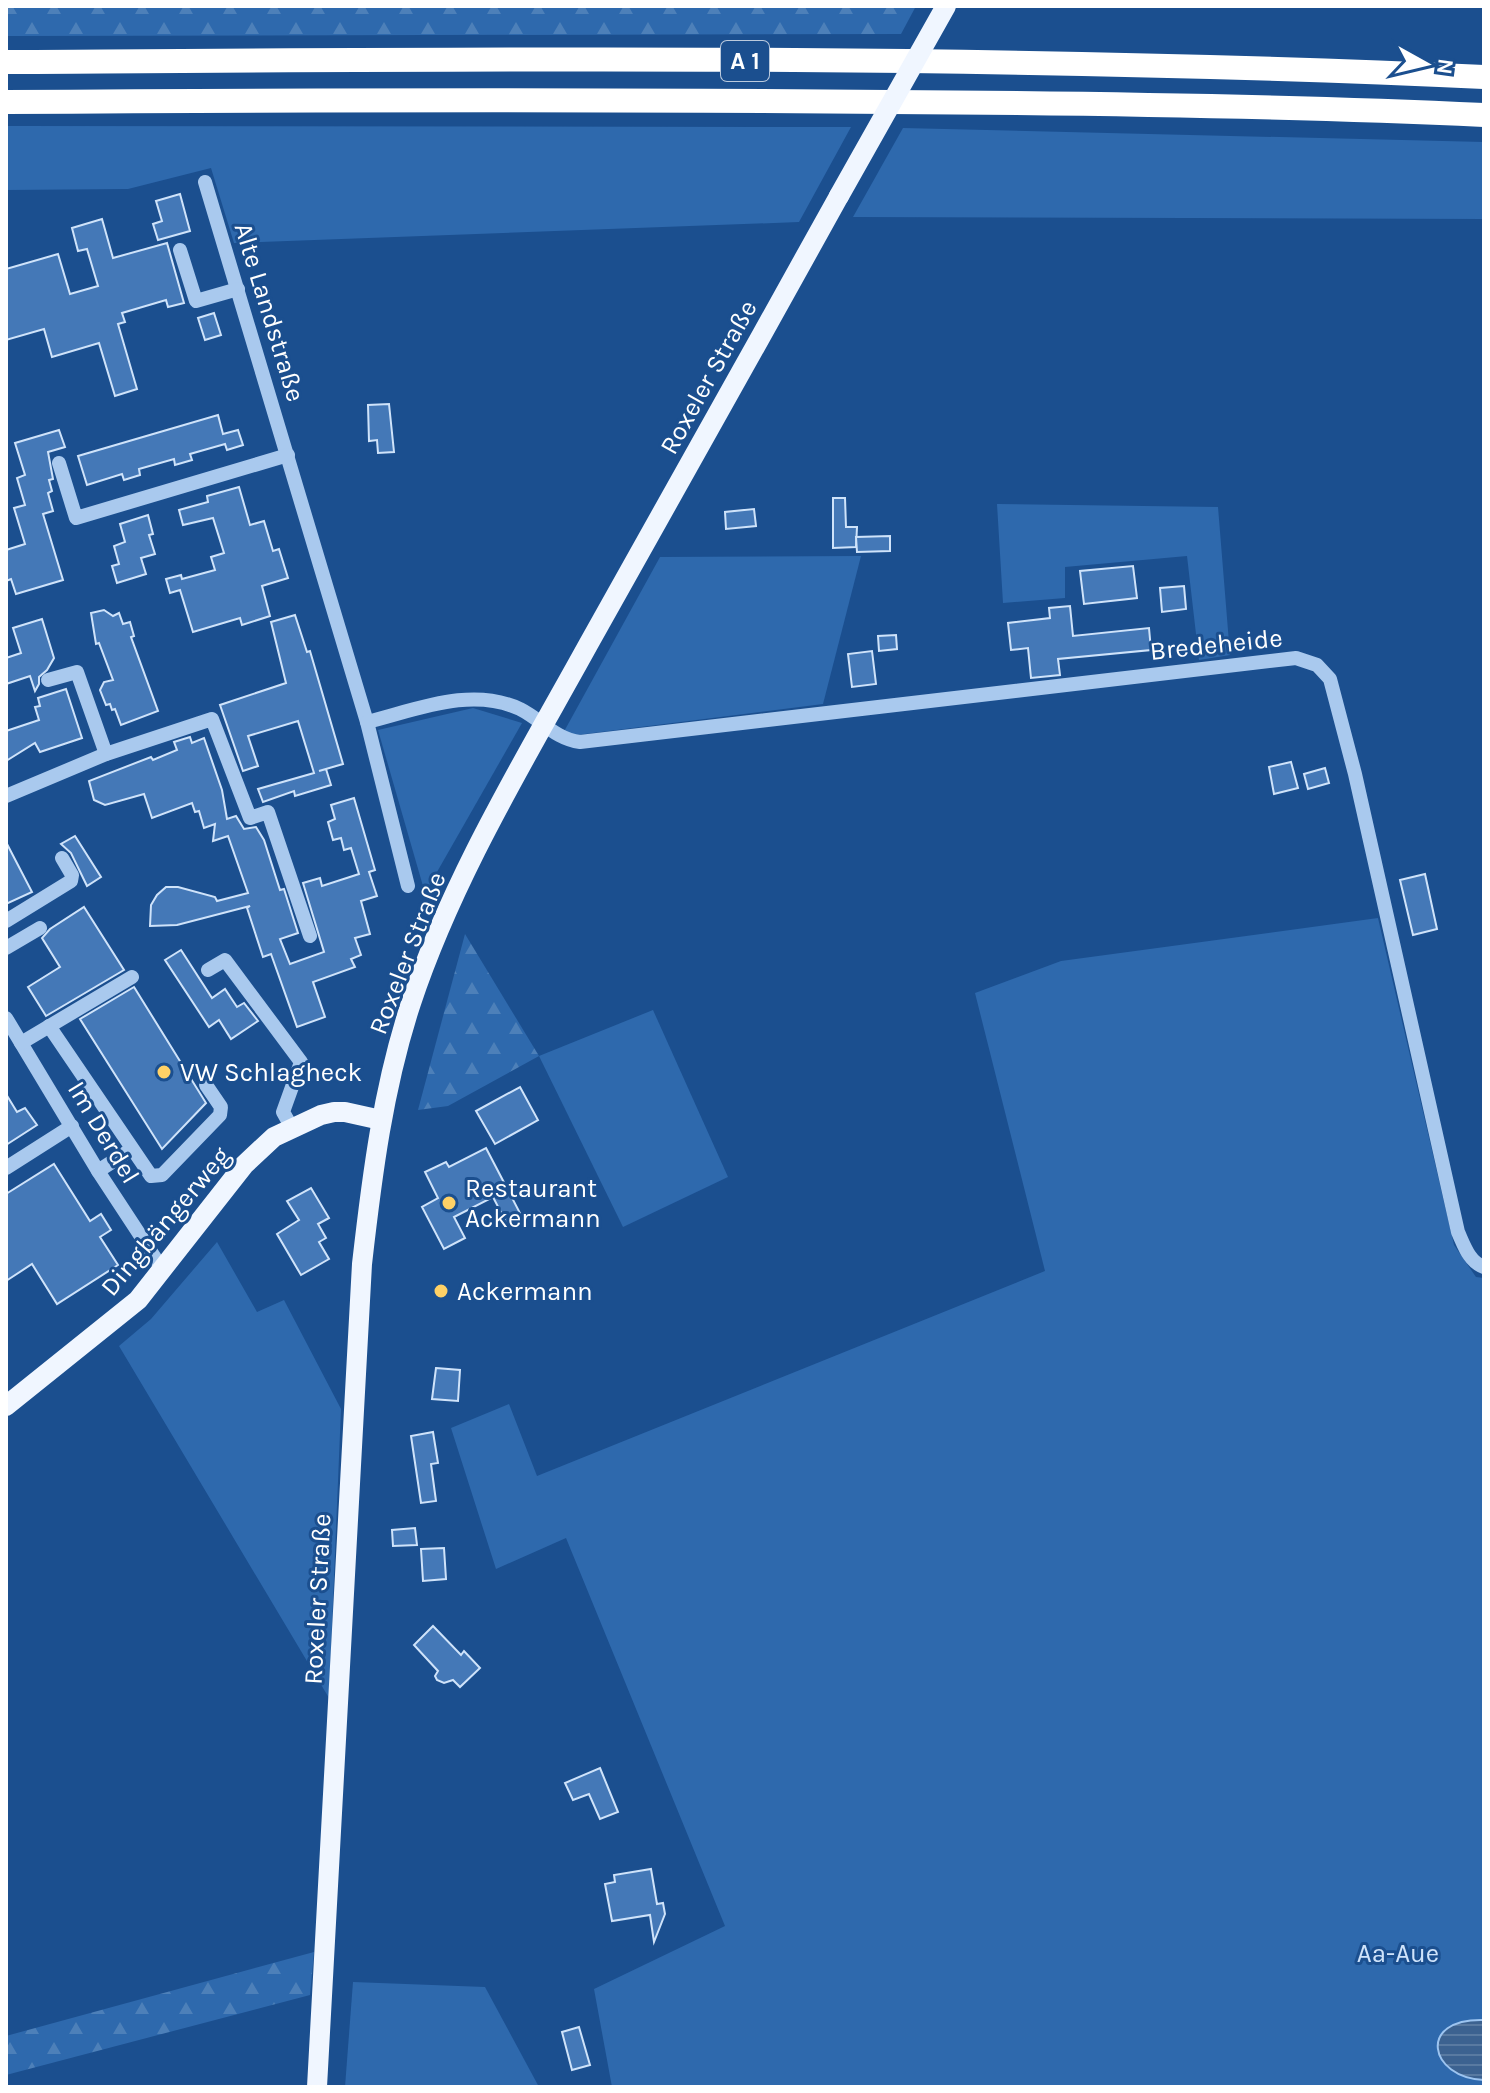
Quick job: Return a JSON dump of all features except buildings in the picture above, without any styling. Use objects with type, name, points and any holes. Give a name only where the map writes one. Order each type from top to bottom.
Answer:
[{"type":"highway","name":"A 1","points":[[6,62],[549,59],[1012,63],[1484,77]]},
{"type":"highway","name":"A 1","points":[[6,102],[567,98],[1010,103],[1484,115]]},
{"type":"main road","name":"Roxeler Straße","points":[[317,2087],[363,1249],[381,1120],[411,1003],[463,875],[946,6]]},
{"type":"main road","name":"Dingbängerweg","points":[[6,1406],[128,1309],[163,1270],[244,1165],[274,1137],[334,1112],[381,1120]]},
{"type":"street","name":"Alte Landstraße","points":[[205,182],[367,722],[408,886]]},
{"type":"street","points":[[180,250],[196,301],[238,289]]},
{"type":"street","points":[[59,463],[76,518],[288,455]]},
{"type":"street","name":"Bredeheide","points":[[544,725],[566,740],[580,742],[1296,658],[1317,665],[1330,679],[1355,774],[1458,1232],[1468,1254],[1484,1267]]},
{"type":"street","points":[[48,680],[77,672],[106,754]]},
{"type":"street","points":[[367,722],[453,700],[480,698],[518,708],[544,725]]},
{"type":"street","points":[[6,796],[106,754],[212,719],[250,818],[268,812],[310,936]]},
{"type":"street","points":[[6,921],[71,881],[72,875],[62,858]]},
{"type":"street","points":[[6,948],[40,928]]},
{"type":"street","points":[[208,970],[225,960],[301,1062],[283,1112],[292,1128]]},
{"type":"street","points":[[21,1043],[132,977]]},
{"type":"street","name":"Im Derdel","points":[[6,1018],[98,1171],[163,1270]]},
{"type":"street","points":[[49,1026],[151,1176],[162,1175],[220,1115],[221,1107],[206,1085]]},
{"type":"street","points":[[6,1168],[72,1126]]},
{"type":"street","points":[[98,1171],[132,1149]]},
{"type":"green space","points":[[6,6],[916,6],[901,34],[6,36]]},
{"type":"green space","points":[[6,126],[851,127],[799,222],[234,243],[211,168],[128,189],[6,190]]},
{"type":"green space","points":[[903,128],[1484,142],[1484,219],[853,217]]},
{"type":"green space","points":[[997,504],[1218,507],[1230,655],[1199,660],[1187,556],[1065,567],[1065,598],[1003,603]]},
{"type":"green space","points":[[861,556],[823,704],[561,737],[660,557]]},
{"type":"green space","points":[[473,708],[522,723],[425,893],[378,730]]},
{"type":"green space","name":"Aa-Aue","points":[[1378,918],[1454,1245],[1476,1277],[1484,1278],[1484,2087],[612,2087],[594,1989],[725,1926],[566,1538],[496,1569],[451,1428],[509,1404],[537,1476],[1045,1271],[975,993],[1061,961]]},
{"type":"green space","points":[[465,934],[539,1056],[448,1106],[418,1110]]},
{"type":"green space","points":[[653,1010],[728,1177],[623,1227],[539,1056]]},
{"type":"green space","points":[[217,1242],[257,1312],[284,1300],[341,1409],[329,1698],[119,1346],[151,1319]]},
{"type":"green space","points":[[314,1952],[310,1995],[6,2075],[6,2036]]},
{"type":"green space","points":[[353,1982],[485,1987],[539,2087],[345,2087]]},
{"type":"shaded area","points":[[1484,2020],[1484,2080],[1465,2077],[1451,2070],[1442,2060],[1438,2048],[1440,2038],[1448,2028],[1462,2022]]},
{"type":"place","name":"VW Schlagheck","points":[[164,1072]]},
{"type":"place","name":"Restaurant Ackermann","points":[[449,1203]]},
{"type":"place","name":"Ackermann","points":[[441,1291]]}]
